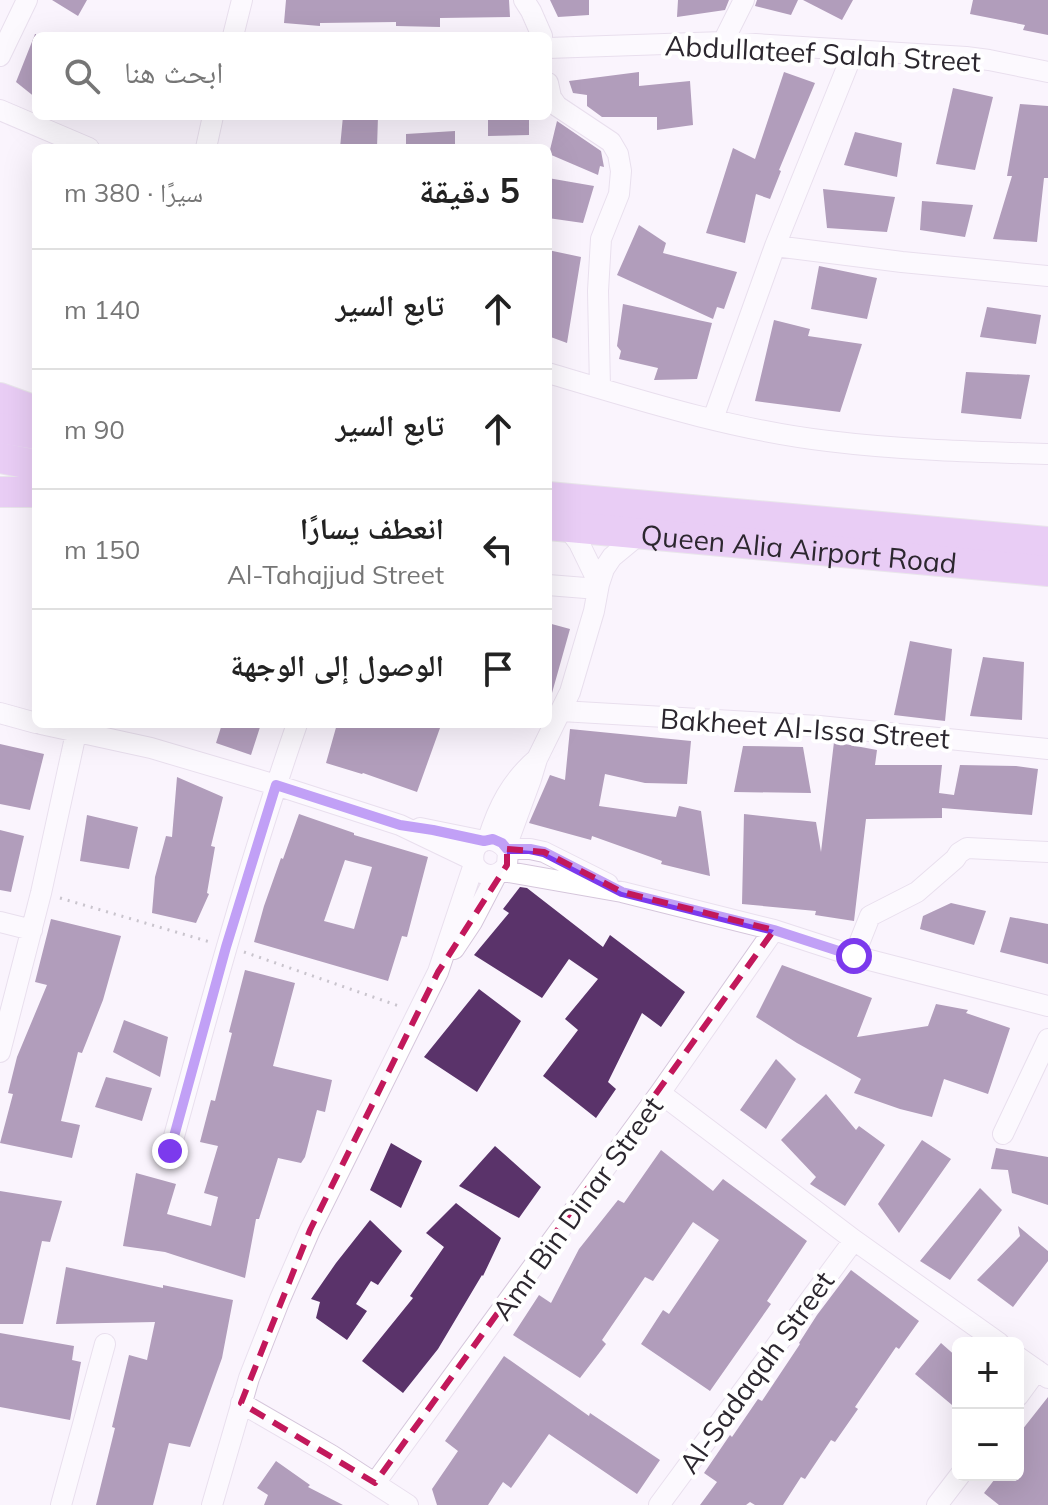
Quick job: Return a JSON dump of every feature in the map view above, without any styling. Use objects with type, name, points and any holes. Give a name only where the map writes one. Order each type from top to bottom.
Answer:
[{"type":"highway","points":[[0,398],[32,410]]},
{"type":"highway","points":[[0,428],[32,433]]},
{"type":"highway","points":[[0,458],[32,464]]},
{"type":"highway","points":[[0,492],[32,492]]},
{"type":"highway","name":"Queen Alia Airport Road","points":[[552,497],[1048,542]]},
{"type":"highway","name":"Queen Alia Airport Road","points":[[557,526],[1048,571]]},
{"type":"street","points":[[234,32],[242,0]]},
{"type":"street","points":[[524,0],[540,32]]},
{"type":"street","points":[[723,42],[744,0]]},
{"type":"street","points":[[0,56],[19,5]]},
{"type":"street","name":"Abdullateef Salah Street","points":[[552,48],[723,42],[966,57],[1048,72]]},
{"type":"street","points":[[713,419],[775,246],[854,50]]},
{"type":"street","points":[[552,98],[557,106],[611,142],[618,154],[621,171],[619,194],[601,239],[598,291],[600,388]]},
{"type":"street","points":[[0,110],[80,144]]},
{"type":"street","points":[[207,144],[212,120]]},
{"type":"street","points":[[775,246],[1048,276]]},
{"type":"street","points":[[552,374],[713,419],[826,441],[1048,454]]},
{"type":"street","points":[[557,526],[579,543],[598,586]]},
{"type":"street","points":[[555,719],[576,673],[604,569],[612,557],[641,533]]},
{"type":"street","points":[[552,585],[598,586]]},
{"type":"street","points":[[0,713],[32,721]]},
{"type":"street","name":"Bakheet Al-Issa Street","points":[[555,719],[819,726],[1048,749]]},
{"type":"street","points":[[58,728],[151,748],[400,825],[474,862],[478,870],[490,876],[500,872],[622,892],[774,930],[854,956],[1048,1006]]},
{"type":"street","points":[[170,1151],[226,947],[296,728]]},
{"type":"street","points":[[438,972],[474,862],[474,851],[496,844],[531,779],[551,728]]},
{"type":"street","points":[[0,1052],[32,930],[76,733]]},
{"type":"street","points":[[400,825],[544,852],[622,892]]},
{"type":"street","points":[[217,1503],[241,1403],[280,1299],[310,1230],[438,972],[509,859],[496,844]]},
{"type":"street","points":[[854,956],[870,916],[917,892],[967,848],[1048,852]]},
{"type":"street","points":[[0,922],[32,930]]},
{"type":"street","name":"Amr Bin Dinar Street","points":[[375,1483],[660,1093],[774,930]]},
{"type":"street","points":[[1003,1134],[1048,1039]]},
{"type":"street","points":[[660,1093],[854,1240],[991,1337]]},
{"type":"street","name":"Al-Sadaqah Street","points":[[659,1505],[854,1240]]},
{"type":"street","points":[[61,1505],[105,1344]]},
{"type":"street","points":[[1024,1361],[1043,1374],[1024,1391]]},
{"type":"street","points":[[241,1403],[331,1455],[408,1505]]},
{"type":"street","points":[[937,1505],[955,1481]]},
{"type":"highlighted area","points":[[507,849],[544,852],[622,892],[774,930],[375,1483],[241,1403],[310,1230],[438,972],[507,865]]},
{"type":"building","points":[[52,0],[87,0],[78,16]]},
{"type":"building","points":[[286,0],[509,0],[510,17],[440,18],[440,27],[396,26],[396,22],[320,23],[320,26],[284,23]]},
{"type":"building","points":[[550,0],[589,0],[589,15],[558,17]]},
{"type":"building","points":[[678,0],[729,0],[725,10],[677,17]]},
{"type":"building","points":[[757,0],[798,0],[791,15],[755,6]]},
{"type":"building","points":[[803,0],[853,0],[842,20]]},
{"type":"building","points":[[973,0],[1048,0],[1048,35],[1023,30],[1025,25],[970,14]]},
{"type":"building","points":[[32,42],[32,95],[16,82]]},
{"type":"building","points":[[639,72],[639,86],[690,81],[693,125],[657,130],[657,117],[602,117],[587,106],[587,95],[573,93],[569,81]]},
{"type":"building","points":[[784,72],[815,83],[770,199],[756,194],[745,243],[706,233],[733,148],[755,159]]},
{"type":"building","points":[[953,88],[993,97],[975,170],[936,164]]},
{"type":"building","points":[[1020,104],[1048,106],[1048,178],[1044,178],[1037,242],[993,239],[1012,176],[1007,176]]},
{"type":"building","points":[[343,120],[378,120],[377,144],[340,144]]},
{"type":"building","points":[[488,120],[529,120],[529,135],[488,136]]},
{"type":"building","points":[[557,121],[601,151],[604,167],[600,166],[598,175],[552,155]]},
{"type":"building","points":[[455,131],[455,144],[406,144],[406,134]]},
{"type":"building","points":[[855,132],[902,143],[897,177],[844,165]]},
{"type":"building","points":[[552,179],[594,186],[583,223],[552,219]]},
{"type":"building","points":[[823,189],[895,197],[887,232],[827,228]]},
{"type":"building","points":[[922,201],[973,205],[965,237],[920,230]]},
{"type":"building","points":[[639,225],[666,243],[663,253],[737,272],[724,309],[717,307],[713,319],[617,275]]},
{"type":"building","points":[[552,251],[581,257],[567,343],[552,337]]},
{"type":"building","points":[[819,266],[877,278],[867,319],[811,309]]},
{"type":"building","points":[[623,304],[712,323],[697,379],[654,380],[658,368],[619,359],[621,351],[617,346]]},
{"type":"building","points":[[987,307],[1041,315],[1036,344],[980,337]]},
{"type":"building","points":[[774,320],[810,329],[808,336],[862,344],[840,412],[755,401]]},
{"type":"building","points":[[966,372],[1030,375],[1021,419],[961,413]]},
{"type":"building","points":[[552,624],[570,629],[552,693]]},
{"type":"building","points":[[910,641],[952,649],[945,721],[894,715]]},
{"type":"building","points":[[983,657],[1024,662],[1022,720],[970,716]]},
{"type":"building","points":[[221,728],[260,728],[251,755],[216,743]]},
{"type":"building","points":[[336,728],[440,728],[417,792],[326,763]]},
{"type":"building","points":[[570,729],[691,741],[687,784],[645,783],[605,774],[599,806],[676,817],[679,806],[701,811],[710,876],[661,864],[662,861],[592,836],[591,840],[529,823],[550,775],[565,780]]},
{"type":"building","points":[[834,742],[877,750],[875,765],[942,765],[939,793],[954,795],[960,765],[1038,769],[1032,815],[942,808],[942,818],[866,819],[854,921],[815,915],[816,911],[742,904],[744,814],[816,822],[821,852]]},
{"type":"building","points":[[0,744],[44,754],[30,810],[0,804]]},
{"type":"building","points":[[743,746],[803,747],[811,793],[734,792]]},
{"type":"building","points":[[177,777],[223,797],[211,846],[215,847],[209,894],[196,923],[152,913],[155,877],[166,836],[172,837]]},
{"type":"building","points":[[299,814],[354,835],[428,857],[407,937],[402,936],[388,981],[254,942],[264,906]],"holes":[[[345,860],[372,867],[354,929],[324,921]]]},
{"type":"building","points":[[87,815],[138,827],[129,869],[80,861]]},
{"type":"building","points":[[0,830],[24,836],[11,892],[0,890]]},
{"type":"building","points":[[520,887],[527,888],[603,947],[610,935],[685,992],[661,1027],[642,1013],[608,1082],[616,1089],[596,1118],[543,1076],[578,1030],[565,1019],[598,979],[569,959],[542,998],[474,955],[509,913],[503,909]]},
{"type":"building","points":[[951,903],[986,911],[974,945],[920,929],[923,916]]},
{"type":"building","points":[[1010,917],[1048,924],[1048,964],[1000,952]]},
{"type":"building","points":[[51,919],[121,936],[103,1000],[82,1053],[78,1052],[61,1121],[80,1125],[72,1158],[0,1143],[13,1094],[8,1093],[17,1057],[47,985],[35,982]]},
{"type":"building","points":[[782,965],[872,998],[857,1037],[928,1026],[936,1004],[968,1010],[966,1013],[1010,1028],[988,1094],[944,1079],[932,1117],[854,1093],[861,1079],[756,1017]]},
{"type":"building","points":[[245,970],[295,983],[273,1066],[332,1080],[325,1112],[317,1110],[301,1163],[278,1158],[259,1219],[256,1219],[245,1278],[165,1252],[123,1246],[136,1173],[176,1184],[167,1214],[211,1226],[218,1197],[204,1193],[218,1146],[200,1142],[211,1100],[215,1101]]},
{"type":"building","points":[[479,989],[521,1021],[477,1092],[424,1057]]},
{"type":"building","points":[[124,1020],[168,1037],[160,1077],[113,1052]]},
{"type":"building","points":[[776,1059],[796,1079],[766,1129],[740,1110]]},
{"type":"building","points":[[106,1077],[152,1088],[142,1121],[95,1107]]},
{"type":"building","points":[[826,1094],[856,1130],[859,1126],[885,1145],[845,1206],[810,1184],[816,1177],[781,1140]]},
{"type":"building","points":[[922,1140],[951,1159],[899,1233],[878,1204]]},
{"type":"building","points":[[391,1143],[422,1161],[401,1208],[370,1190]]},
{"type":"building","points":[[495,1146],[541,1187],[519,1218],[459,1186]]},
{"type":"building","points":[[996,1148],[1048,1157],[1048,1205],[1012,1193],[1008,1170],[991,1169]]},
{"type":"building","points":[[661,1150],[713,1191],[723,1179],[807,1241],[767,1301],[771,1304],[710,1391],[641,1344],[663,1310],[669,1314],[719,1240],[693,1222],[653,1281],[645,1277],[602,1340],[606,1344],[580,1378],[513,1335],[539,1295],[551,1303],[579,1249],[618,1200],[624,1203]]},
{"type":"building","points":[[980,1188],[1002,1210],[950,1280],[920,1261]]},
{"type":"building","points":[[0,1191],[62,1201],[50,1242],[42,1241],[23,1324],[0,1324]]},
{"type":"building","points":[[456,1203],[501,1238],[483,1276],[438,1349],[403,1393],[362,1361],[413,1298],[410,1296],[444,1247],[426,1233]]},
{"type":"building","points":[[370,1220],[402,1251],[378,1285],[371,1281],[356,1304],[367,1311],[347,1340],[316,1318],[320,1302],[311,1299]]},
{"type":"building","points":[[1018,1226],[1048,1251],[1048,1261],[1013,1307],[977,1280],[1020,1236]]},
{"type":"building","points":[[66,1267],[233,1300],[222,1358],[190,1447],[169,1443],[153,1505],[96,1505],[129,1355],[147,1360],[155,1322],[56,1324]]},
{"type":"building","points":[[851,1270],[919,1321],[899,1349],[896,1347],[835,1442],[831,1440],[783,1505],[755,1505],[750,1502],[746,1505],[700,1505],[717,1482],[704,1473],[758,1399],[762,1401],[817,1315]]},
{"type":"building","points":[[0,1333],[74,1346],[72,1360],[81,1362],[70,1420],[0,1407]]},
{"type":"building","points":[[941,1343],[952,1353],[952,1405],[915,1374]]},
{"type":"building","points":[[504,1356],[589,1416],[590,1413],[660,1460],[637,1494],[549,1434],[511,1488],[503,1482],[488,1505],[437,1505],[432,1489],[458,1451],[445,1441]]},
{"type":"building","points":[[1048,1397],[1048,1505],[999,1505],[984,1493],[993,1481],[1024,1481],[1024,1427]]},
{"type":"building","points":[[276,1461],[310,1485],[308,1487],[343,1505],[264,1505],[268,1495],[257,1488]]},
{"type":"route","points":[[170,1151],[226,947],[276,785],[400,825],[484,841],[493,839],[507,849],[544,852],[622,892],[774,930],[854,956]]}]
